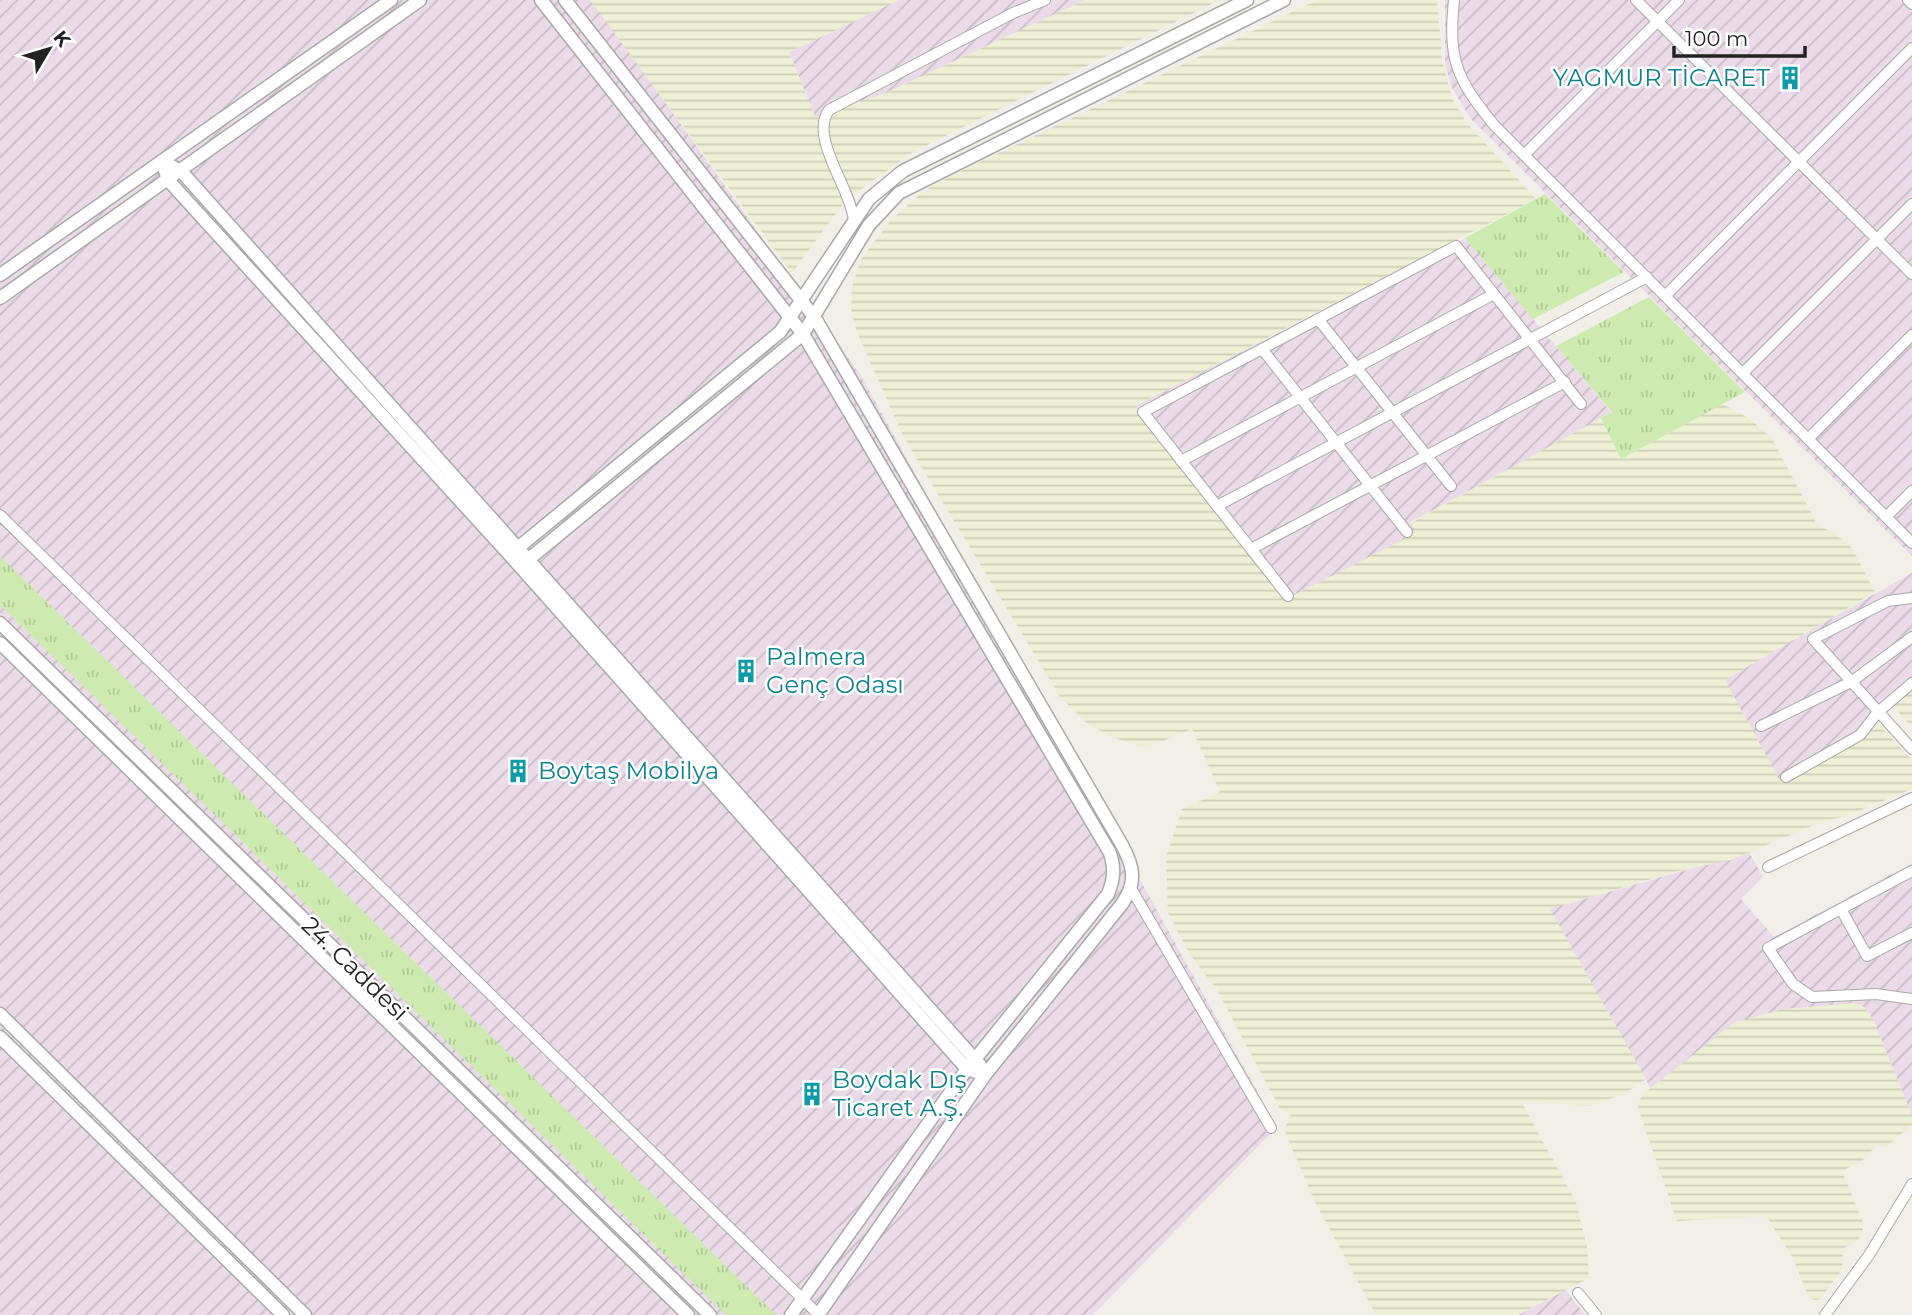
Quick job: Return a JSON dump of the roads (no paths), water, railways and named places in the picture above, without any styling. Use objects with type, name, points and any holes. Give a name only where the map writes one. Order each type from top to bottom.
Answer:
[{"type":"street","points":[[0,275],[391,0]]},
{"type":"street","points":[[0,298],[420,0]]},
{"type":"street","points":[[541,0],[803,334],[1110,853],[1114,867],[1113,882],[1108,894],[967,1069],[791,1315]]},
{"type":"street","points":[[0,515],[818,1315],[985,1075],[1132,890],[1134,871],[1122,845],[815,318],[565,0]]},
{"type":"street","points":[[855,220],[848,193],[826,147],[822,127],[829,110],[1013,13],[1045,0]]},
{"type":"street","points":[[516,562],[519,547],[780,332],[792,318],[799,299],[876,192],[903,171],[1247,0]]},
{"type":"street","points":[[516,562],[529,559],[803,334],[869,225],[890,201],[907,188],[1284,0]]},
{"type":"street","points":[[1454,0],[1451,41],[1457,70],[1483,112],[1912,543]]},
{"type":"street","points":[[1636,0],[1912,274]]},
{"type":"street","points":[[1524,155],[1679,0]]},
{"type":"street","points":[[1908,0],[1912,4]]},
{"type":"street","points":[[1666,295],[1912,48]]},
{"type":"street","points":[[162,161],[181,171],[977,1057],[985,1075]]},
{"type":"street","points":[[162,161],[168,180],[516,562],[967,1069],[985,1075]]},
{"type":"street","points":[[1743,373],[1912,204]]},
{"type":"street","points":[[1288,596],[1143,412],[1456,246],[1581,404]]},
{"type":"street","points":[[1217,506],[1647,277]]},
{"type":"street","points":[[1181,461],[1494,294]]},
{"type":"street","points":[[1318,319],[1451,486]]},
{"type":"street","points":[[1808,439],[1912,335]]},
{"type":"street","points":[[1262,349],[1408,532]]},
{"type":"street","points":[[1251,549],[1564,382]]},
{"type":"street","points":[[1886,517],[1912,491]]},
{"type":"street","points":[[1912,598],[1888,601],[1813,639],[1912,749]]},
{"type":"street","name":"24. Caddesi","points":[[0,623],[710,1315]]},
{"type":"street","points":[[1761,726],[1851,682],[1912,637]]},
{"type":"street","name":"24. Caddesi","points":[[0,643],[688,1315]]},
{"type":"street","points":[[1786,777],[1860,736],[1878,712],[1912,683]]},
{"type":"street","points":[[1768,867],[1912,799]]},
{"type":"street","points":[[1912,871],[1768,947],[1793,984],[1806,994],[1819,998],[1859,994],[1912,999]]},
{"type":"street","points":[[1132,890],[1271,1128]]},
{"type":"street","points":[[1841,909],[1867,956],[1912,933]]},
{"type":"street","points":[[0,1014],[305,1315]]},
{"type":"street","points":[[0,1037],[283,1315]]},
{"type":"street","points":[[149,1185],[161,1172]]},
{"type":"street","points":[[1825,1315],[1869,1255],[1912,1184]]},
{"type":"street","points":[[1578,1293],[1596,1315]]},
{"type":"place","name":"YAGMUR TİCARET","points":[[1790,78]]},
{"type":"place","name":"Palmera Genç Odası","points":[[746,671]]},
{"type":"place","name":"Boytaş Mobilya","points":[[518,771]]},
{"type":"place","name":"Boydak Dış Ticaret A.Ş.","points":[[812,1094]]}]
